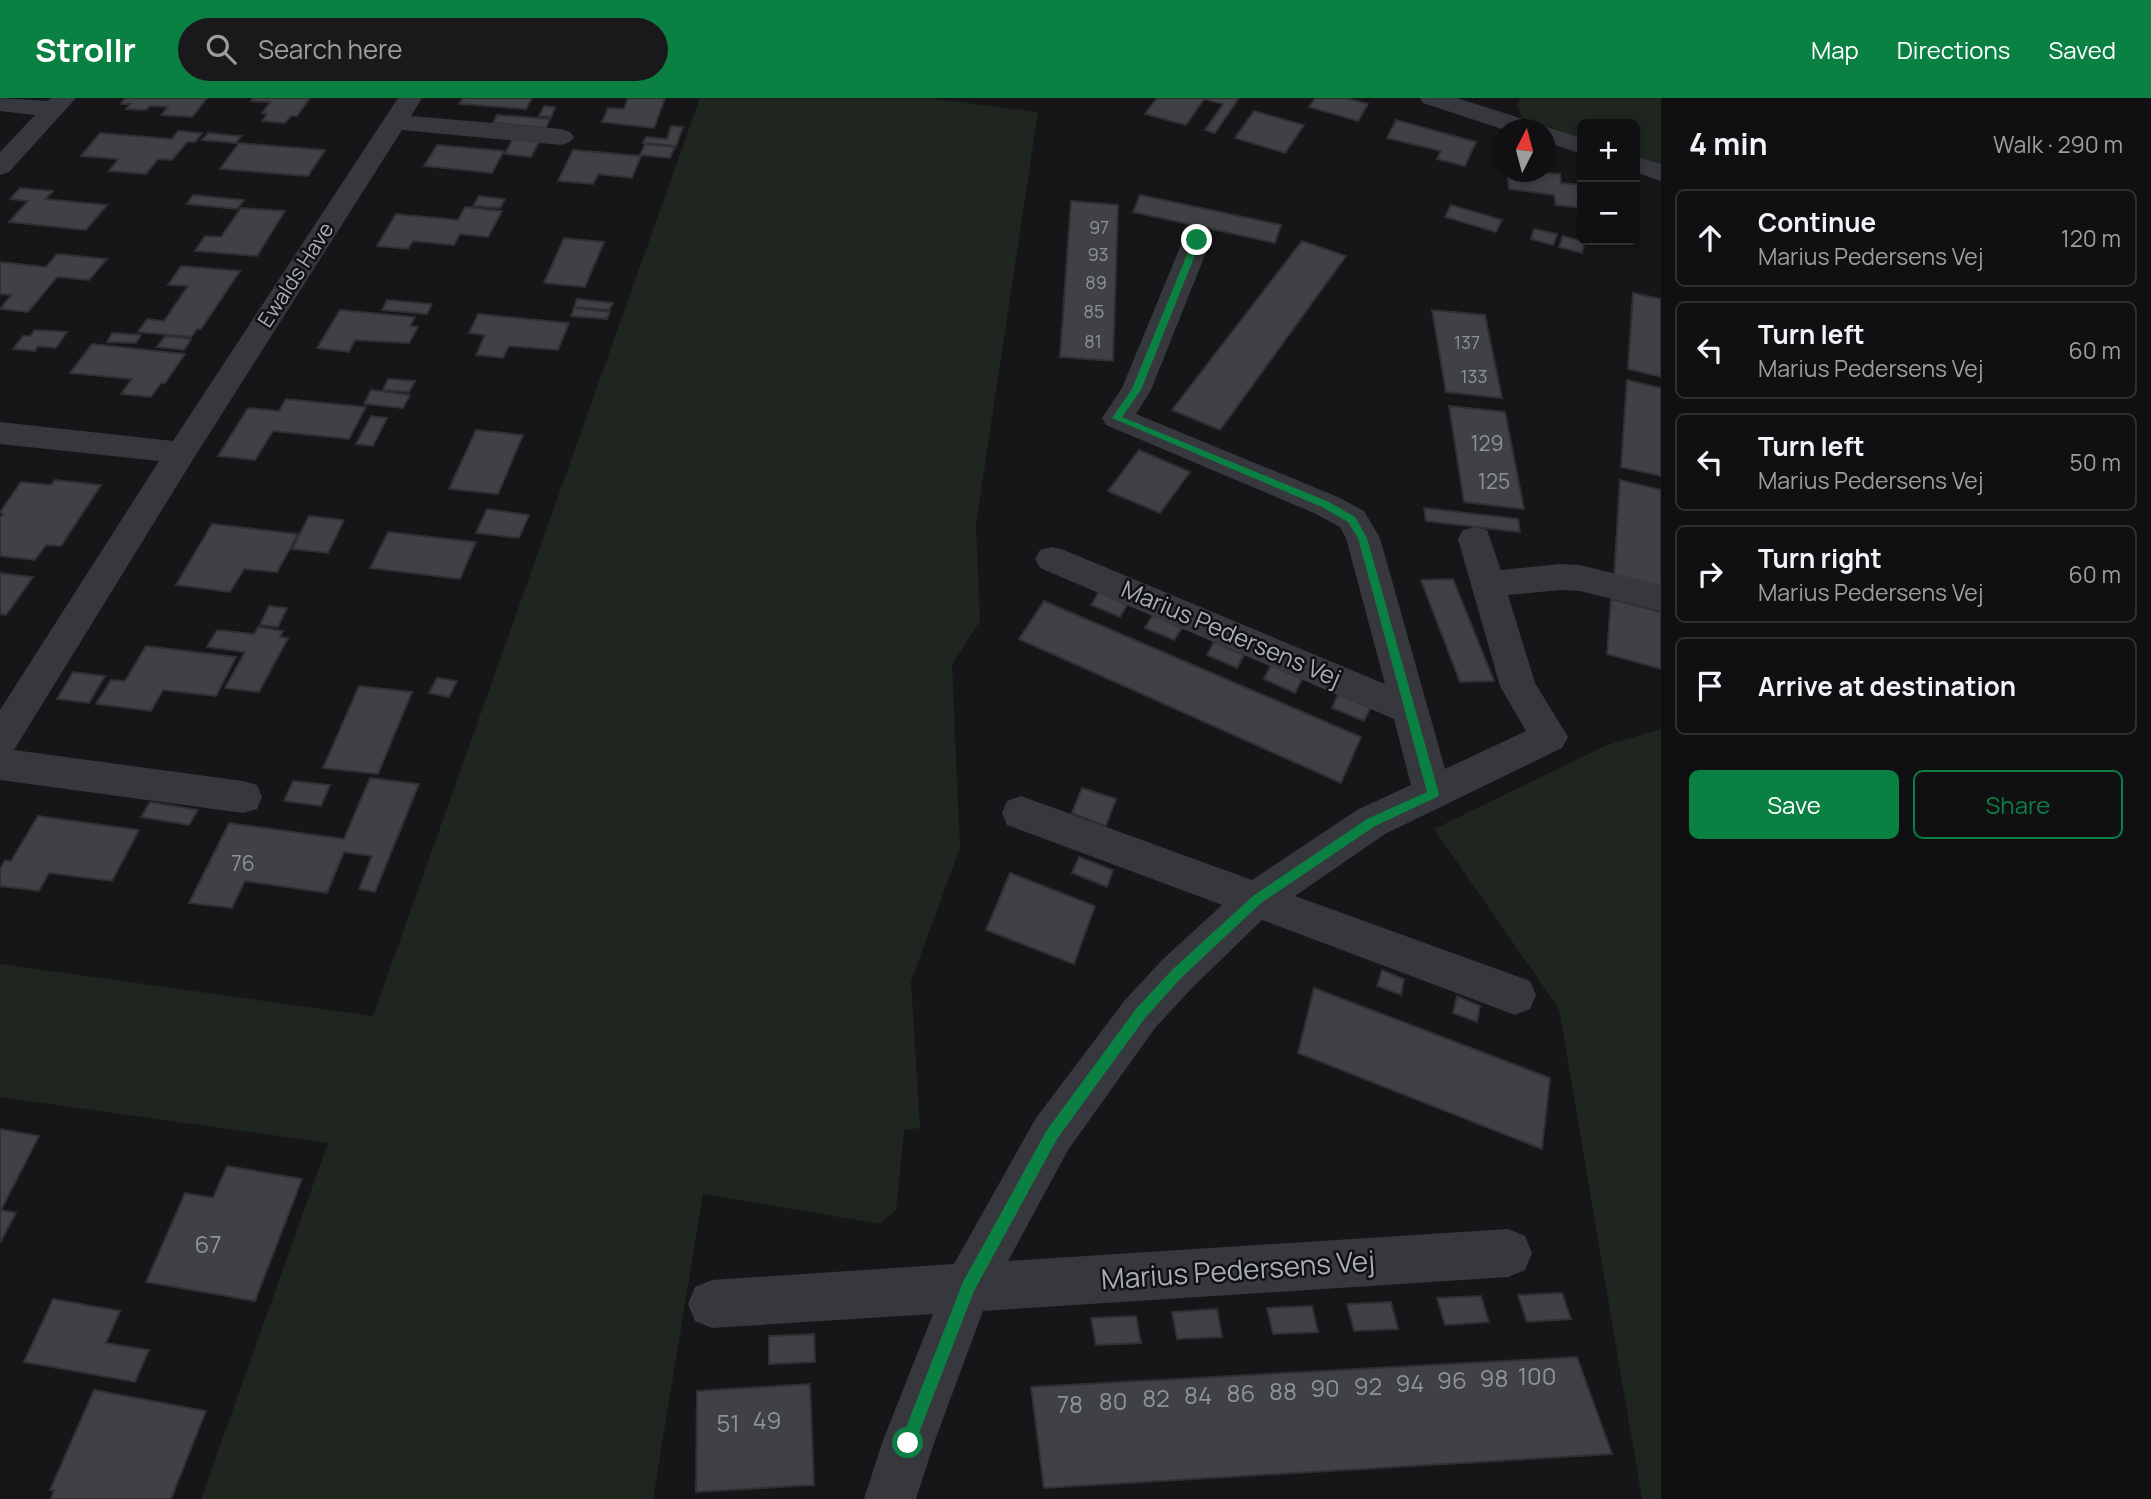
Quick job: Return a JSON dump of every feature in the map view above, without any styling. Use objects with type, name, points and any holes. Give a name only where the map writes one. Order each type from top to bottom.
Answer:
[{"type":"street","points":[[1432,98],[1500,107],[1517,119]]},
{"type":"street","points":[[0,104],[59,104]]},
{"type":"street","points":[[0,167],[59,104]]},
{"type":"street","points":[[403,110],[561,137]]},
{"type":"street","name":"Ewalds Have","points":[[0,741],[181,453],[403,110]]},
{"type":"street","points":[[1556,138],[1577,144]]},
{"type":"street","points":[[1640,166],[1661,173]]},
{"type":"street","points":[[1197,240],[1136,390],[1117,418],[1326,505],[1352,519],[1363,538],[1433,794]]},
{"type":"street","points":[[0,433],[181,453]]},
{"type":"street","points":[[890,1499],[908,1443],[968,1287],[1052,1135],[1140,1013],[1177,974],[1257,899],[1371,822],[1549,737],[1518,686],[1475,539]]},
{"type":"street","name":"Marius Pedersens Vej","points":[[1052,559],[1410,710]]},
{"type":"street","points":[[1487,584],[1560,577],[1580,578],[1661,598]]},
{"type":"street","points":[[0,764],[243,797]]},
{"type":"street","points":[[1021,813],[1516,995]]},
{"type":"street","name":"Marius Pedersens Vej","points":[[712,1304],[1508,1253]]},
{"type":"shaded area","points":[[700,98],[928,98],[1038,112],[976,524],[980,621],[952,665],[960,848],[911,981],[920,1128],[904,1130],[896,1210],[880,1224],[703,1194],[653,1499],[201,1499],[328,1143],[0,1097],[0,964],[373,1016]]},
{"type":"shaded area","points":[[1521,98],[1661,98],[1661,165],[1640,157],[1640,119],[1577,119],[1577,136],[1556,129],[1556,119],[1523,118],[1517,106]]},
{"type":"shaded area","points":[[1661,729],[1661,1499],[1642,1499],[1559,1009],[1434,829],[1607,745]]},
{"type":"building","points":[[125,98],[207,98],[192,117],[161,115],[168,107],[126,109],[130,104],[121,104]]},
{"type":"building","points":[[253,98],[310,98],[297,116],[291,116],[285,123],[262,121],[267,114],[262,113],[270,102],[251,101]]},
{"type":"building","points":[[463,98],[532,98],[526,109],[459,104]]},
{"type":"building","points":[[628,98],[665,98],[654,128],[602,122],[608,108],[624,109]]},
{"type":"building","points":[[1157,98],[1239,98],[1215,133],[1205,130],[1223,104],[1204,99],[1186,125],[1145,114]]},
{"type":"building","points":[[1315,98],[1345,98],[1368,104],[1358,121],[1309,107]]},
{"type":"building","points":[[544,106],[555,107],[551,117],[539,116]]},
{"type":"building","points":[[1254,111],[1304,125],[1285,153],[1235,138]]},
{"type":"building","points":[[497,115],[550,119],[546,128],[493,123]]},
{"type":"building","points":[[1396,120],[1476,142],[1465,166],[1437,159],[1441,151],[1387,138]]},
{"type":"building","points":[[671,126],[683,127],[676,146],[643,143],[646,137],[667,139]]},
{"type":"building","points":[[178,131],[202,133],[195,142],[187,142],[172,160],[158,159],[146,174],[109,171],[118,159],[81,156],[100,133],[172,139]]},
{"type":"building","points":[[208,133],[241,136],[236,143],[202,140]]},
{"type":"building","points":[[513,139],[539,142],[531,157],[505,154]]},
{"type":"building","points":[[239,143],[325,150],[308,176],[220,169]]},
{"type":"building","points":[[645,144],[675,147],[670,158],[640,155]]},
{"type":"building","points":[[437,145],[504,151],[492,173],[424,166]]},
{"type":"building","points":[[573,150],[641,156],[632,178],[598,174],[593,184],[558,181]]},
{"type":"building","points":[[1556,174],[1560,174],[1561,183],[1577,185],[1577,207],[1556,205],[1554,195],[1509,189],[1508,182],[1556,182]]},
{"type":"building","points":[[20,188],[53,191],[45,199],[107,205],[86,230],[9,222],[28,201],[10,199]]},
{"type":"building","points":[[193,195],[244,200],[237,209],[187,204]]},
{"type":"building","points":[[1140,195],[1281,225],[1275,243],[1133,212]]},
{"type":"building","points":[[479,196],[505,199],[500,208],[473,206]]},
{"type":"building","points":[[1071,201],[1118,205],[1113,361],[1060,357]]},
{"type":"building","points":[[1451,205],[1502,220],[1496,232],[1445,217]]},
{"type":"building","points":[[465,207],[502,211],[488,237],[460,234],[454,245],[413,241],[408,249],[377,246],[396,214],[458,220]]},
{"type":"building","points":[[241,208],[285,211],[257,256],[195,251],[205,236],[221,237]]},
{"type":"building","points":[[1534,229],[1557,234],[1553,245],[1531,239]]},
{"type":"building","points":[[1563,236],[1577,240],[1577,245],[1584,245],[1582,253],[1559,247]]},
{"type":"building","points":[[564,238],[604,242],[585,287],[544,283]]},
{"type":"building","points":[[1302,241],[1346,256],[1220,430],[1172,410]]},
{"type":"building","points":[[57,254],[107,259],[89,280],[57,277],[28,312],[0,309],[11,295],[0,294],[0,262],[46,267]]},
{"type":"building","points":[[181,266],[240,271],[201,329],[197,329],[191,337],[138,332],[147,319],[164,321],[188,286],[168,285]]},
{"type":"building","points":[[1633,293],[1661,299],[1661,377],[1628,369]]},
{"type":"building","points":[[577,299],[613,303],[609,310],[574,307]]},
{"type":"building","points":[[387,300],[432,304],[427,314],[382,310]]},
{"type":"building","points":[[574,308],[610,312],[607,319],[571,316]]},
{"type":"building","points":[[340,310],[415,317],[410,326],[418,327],[409,343],[355,340],[349,352],[317,348]]},
{"type":"building","points":[[1432,310],[1485,315],[1502,398],[1446,392]]},
{"type":"building","points":[[478,314],[569,323],[558,350],[509,346],[503,358],[476,355],[485,335],[469,333]]},
{"type":"building","points":[[35,330],[67,332],[56,348],[38,346],[35,351],[13,349],[23,336],[30,336]]},
{"type":"building","points":[[112,333],[141,335],[136,343],[107,342]]},
{"type":"building","points":[[165,336],[191,339],[184,350],[157,347]]},
{"type":"building","points":[[92,344],[185,354],[165,383],[161,383],[151,397],[121,394],[132,379],[70,373]]},
{"type":"building","points":[[388,379],[415,381],[409,392],[383,390]]},
{"type":"building","points":[[1627,380],[1661,388],[1661,476],[1621,467]]},
{"type":"building","points":[[371,390],[410,395],[403,408],[364,404]]},
{"type":"building","points":[[286,399],[366,407],[349,439],[273,431],[255,460],[218,456],[248,408],[279,411]]},
{"type":"building","points":[[1449,406],[1505,412],[1524,509],[1464,502]]},
{"type":"building","points":[[371,416],[387,418],[373,446],[356,444]]},
{"type":"building","points":[[476,430],[523,435],[498,494],[449,489]]},
{"type":"building","points":[[1139,450],[1190,472],[1160,513],[1108,491]]},
{"type":"building","points":[[55,480],[101,485],[61,546],[46,545],[35,560],[0,556],[0,518],[3,514],[0,512],[21,482],[51,485]]},
{"type":"building","points":[[1620,480],[1661,490],[1661,591],[1614,578]]},
{"type":"building","points":[[1424,508],[1518,519],[1520,532],[1426,521]]},
{"type":"building","points":[[487,509],[529,515],[519,538],[476,533]]},
{"type":"building","points":[[309,516],[344,520],[328,553],[292,549]]},
{"type":"building","points":[[212,524],[298,534],[277,572],[244,569],[230,592],[176,585]]},
{"type":"building","points":[[388,532],[476,542],[460,579],[370,568]]},
{"type":"building","points":[[0,573],[33,577],[6,615],[0,614]]},
{"type":"building","points":[[1453,579],[1494,681],[1460,682],[1421,580]]},
{"type":"building","points":[[1099,592],[1127,605],[1120,617],[1091,605]]},
{"type":"building","points":[[1611,599],[1661,612],[1661,669],[1607,654]]},
{"type":"building","points":[[1044,601],[1361,737],[1341,783],[1019,639]]},
{"type":"building","points":[[269,606],[287,608],[278,627],[260,625]]},
{"type":"building","points":[[1153,615],[1182,628],[1174,640],[1145,628]]},
{"type":"building","points":[[258,627],[283,631],[280,637],[288,638],[259,692],[225,688],[245,652],[207,647],[217,630],[254,634]]},
{"type":"building","points":[[1214,642],[1244,655],[1237,668],[1207,655]]},
{"type":"building","points":[[146,646],[236,657],[216,696],[163,690],[151,711],[96,704],[111,680],[125,681]]},
{"type":"building","points":[[1271,665],[1302,679],[1295,693],[1264,679]]},
{"type":"building","points":[[73,672],[105,676],[89,703],[57,699]]},
{"type":"building","points":[[437,678],[457,681],[449,697],[429,693]]},
{"type":"building","points":[[359,686],[412,692],[378,774],[323,768]]},
{"type":"building","points":[[1338,694],[1370,708],[1364,721],[1332,708]]},
{"type":"building","points":[[370,778],[419,784],[375,892],[359,889],[372,856],[344,852],[327,893],[245,881],[232,908],[189,903],[229,823],[344,839]]},
{"type":"building","points":[[293,781],[330,785],[321,806],[284,801]]},
{"type":"building","points":[[1082,788],[1116,799],[1106,826],[1072,813]]},
{"type":"building","points":[[150,802],[198,810],[189,825],[141,817]]},
{"type":"building","points":[[38,816],[139,830],[112,881],[49,873],[39,891],[0,886],[0,869],[5,860],[11,861]]},
{"type":"building","points":[[1079,857],[1113,870],[1107,887],[1072,873]]},
{"type":"building","points":[[1010,873],[1095,906],[1074,964],[986,930]]},
{"type":"building","points":[[1382,970],[1404,979],[1401,995],[1377,986]]},
{"type":"building","points":[[1314,988],[1550,1078],[1542,1149],[1298,1053]]},
{"type":"building","points":[[1457,996],[1480,1006],[1477,1022],[1453,1013]]},
{"type":"building","points":[[0,1129],[39,1136],[1,1210],[16,1213],[0,1243]]},
{"type":"building","points":[[227,1166],[302,1179],[255,1301],[146,1282],[185,1193],[213,1198]]},
{"type":"building","points":[[1562,1293],[1571,1319],[1527,1322],[1518,1295]]},
{"type":"building","points":[[1481,1296],[1489,1322],[1445,1325],[1437,1298]]},
{"type":"building","points":[[53,1299],[120,1311],[106,1343],[149,1350],[135,1382],[24,1362]]},
{"type":"building","points":[[1391,1302],[1398,1329],[1354,1331],[1347,1304]]},
{"type":"building","points":[[1312,1306],[1318,1332],[1273,1334],[1267,1308]]},
{"type":"building","points":[[1217,1309],[1222,1337],[1177,1339],[1172,1312]]},
{"type":"building","points":[[1136,1316],[1141,1343],[1096,1345],[1091,1318]]},
{"type":"building","points":[[814,1334],[815,1362],[769,1364],[769,1336]]},
{"type":"building","points":[[1577,1357],[1612,1454],[1044,1488],[1031,1387]]},
{"type":"building","points":[[810,1384],[814,1485],[696,1492],[697,1391]]},
{"type":"building","points":[[94,1390],[206,1411],[171,1499],[51,1499],[54,1490],[50,1490]]},
{"type":"route","points":[[908,1443],[968,1287],[1052,1135],[1140,1013],[1177,974],[1257,899],[1371,822],[1433,794],[1363,538],[1352,519],[1326,505],[1117,418],[1136,390],[1197,240]]}]
